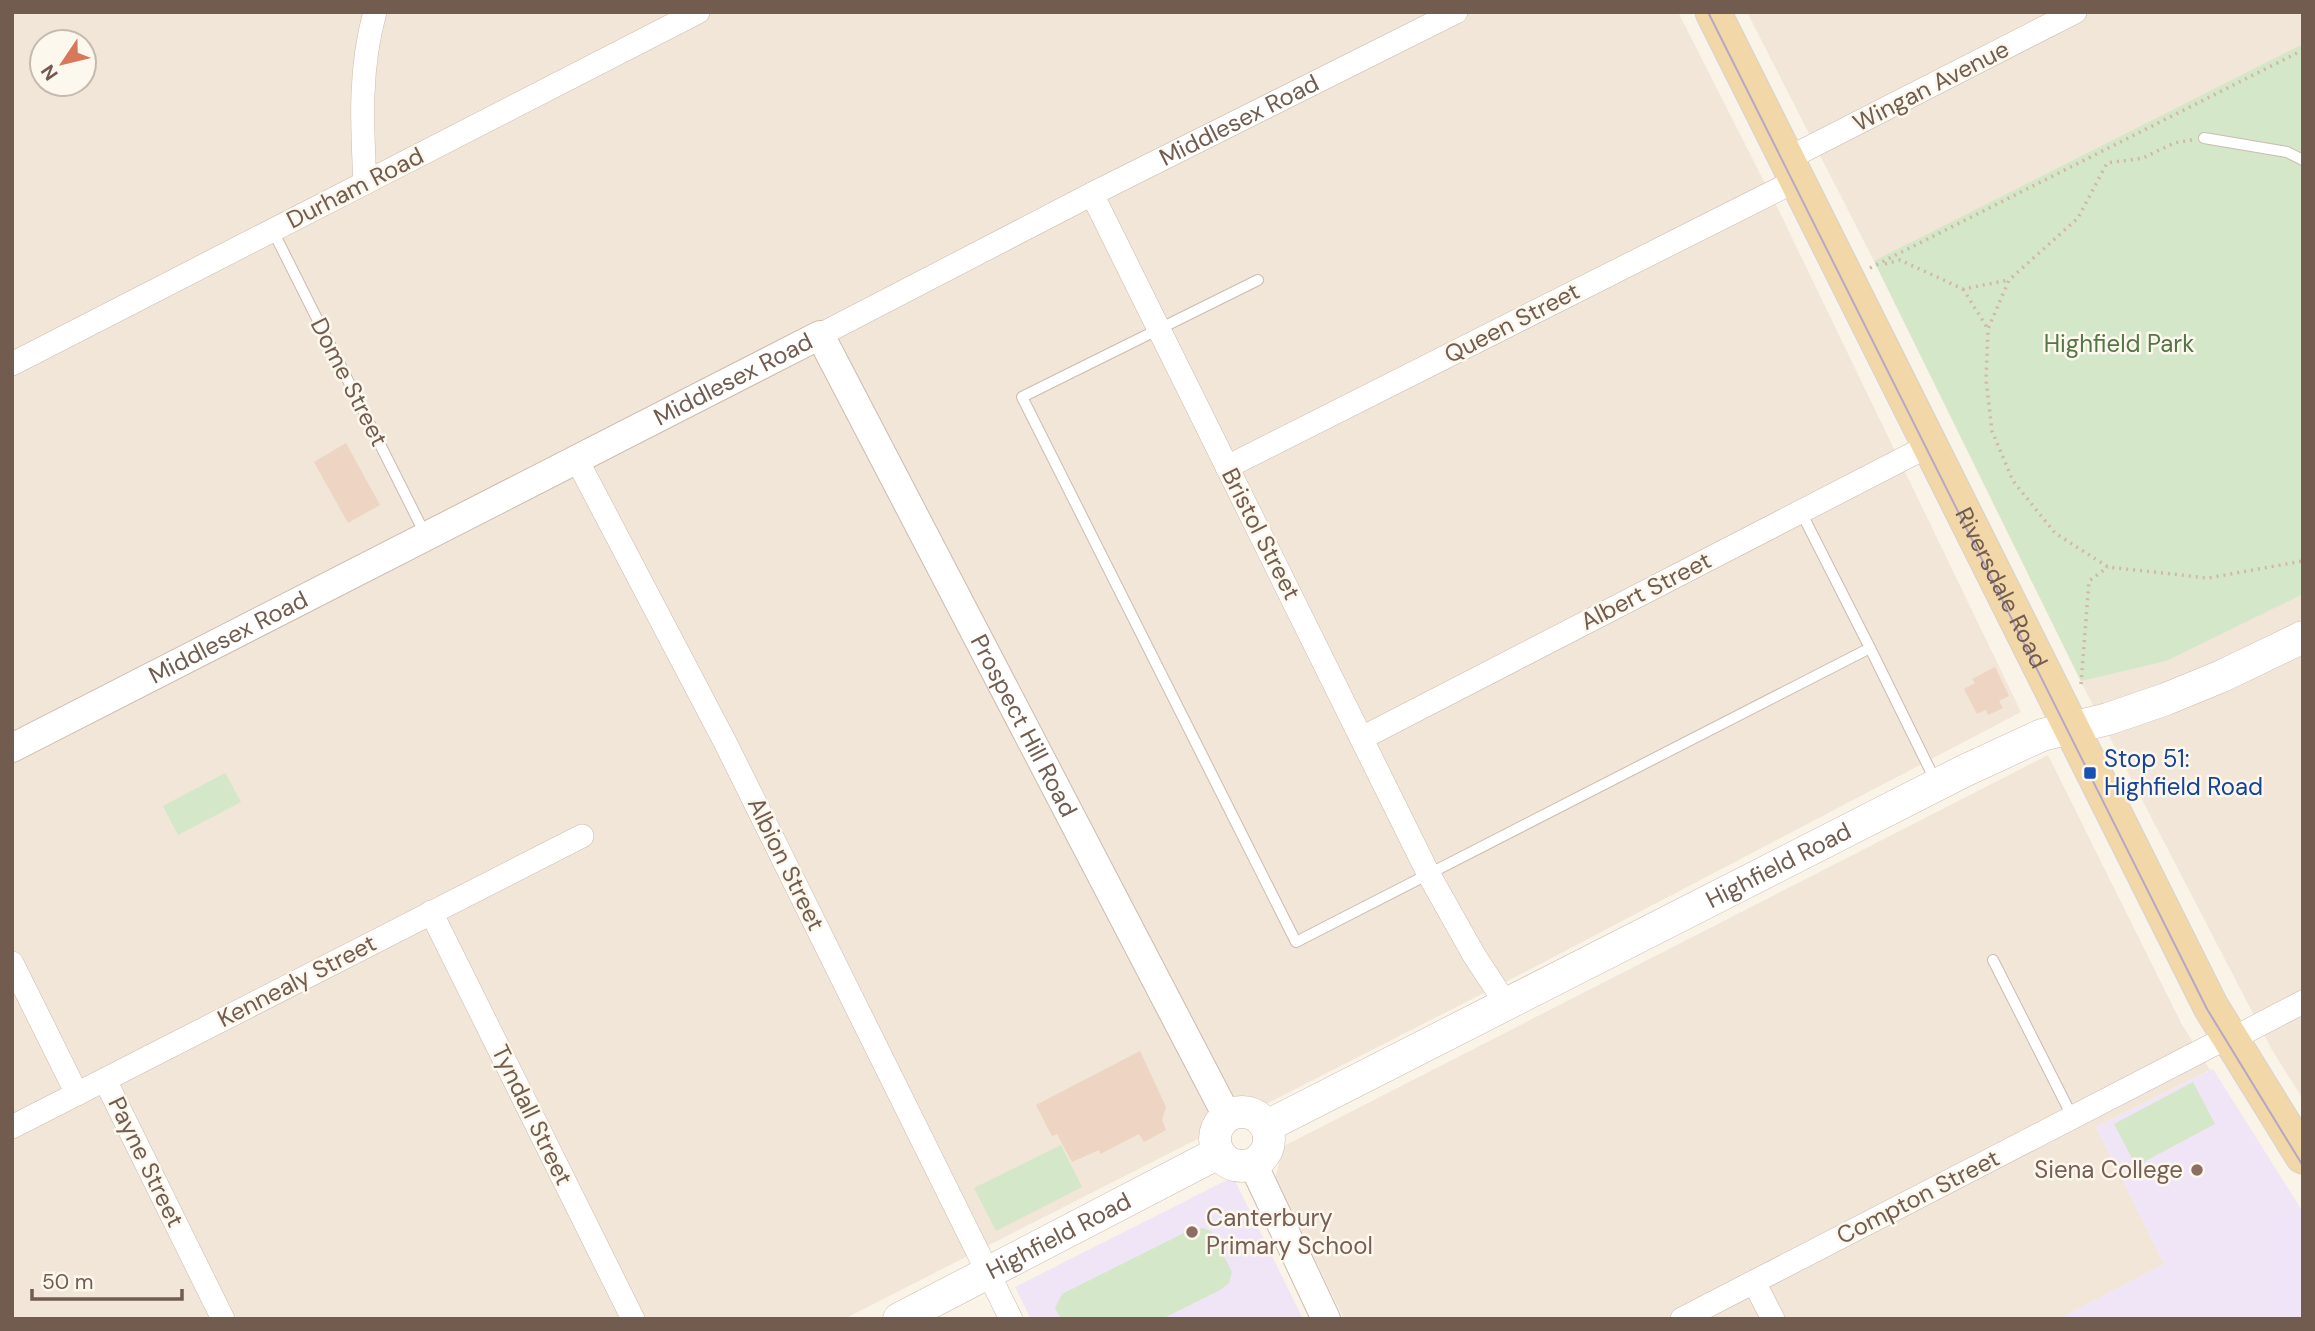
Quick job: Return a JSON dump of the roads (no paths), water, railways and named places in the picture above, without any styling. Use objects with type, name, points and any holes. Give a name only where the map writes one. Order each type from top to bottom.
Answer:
[{"type":"main road","name":"Riversdale Road","points":[[1713,12],[2230,1040],[2303,1156]]},
{"type":"main road","name":"Highfield Road","points":[[1267,1126],[1937,785],[2042,735],[2073,729],[2166,699],[2222,676],[2303,636]]},
{"type":"main road","points":[[1239,1111],[1251,1113],[1267,1126],[1267,1150],[1253,1164],[1234,1166],[1218,1153],[1214,1142],[1215,1130],[1227,1116],[1239,1111]]},
{"type":"main road","name":"Highfield Road","points":[[899,1319],[1218,1153]]},
{"type":"street","points":[[365,183],[360,104],[366,43],[375,12]]},
{"type":"street","name":"Durham Road","points":[[12,364],[698,12]]},
{"type":"street","name":"Middlesex Road","points":[[12,748],[1092,194],[1456,12]]},
{"type":"street","name":"Wingan Avenue","points":[[1792,169],[2075,12]]},
{"type":"street","name":"Queen Street","points":[[1227,467],[1792,169]]},
{"type":"street","name":"Bristol Street","points":[[1092,194],[1429,875],[1474,955],[1506,1004]]},
{"type":"street","name":"Prospect Hill Road","points":[[820,335],[1227,1116]]},
{"type":"street","name":"Albert Street","points":[[1362,738],[1930,445]]},
{"type":"street","name":"Albion Street","points":[[577,460],[725,742],[1011,1319]]},
{"type":"street","name":"Kennealy Street","points":[[12,1127],[582,836]]},
{"type":"street","name":"Tyndall Street","points":[[431,912],[633,1319]]},
{"type":"street","name":"Payne Street","points":[[12,963],[77,1094]]},
{"type":"street","name":"Compton Street","points":[[1682,1319],[2224,1039],[2230,1040],[2303,1002]]},
{"type":"street","name":"Payne Street","points":[[105,1080],[223,1319]]},
{"type":"street","points":[[1253,1164],[1326,1319]]},
{"type":"street","points":[[1754,1282],[1773,1319]]},
{"type":"lane","points":[[2204,138],[2287,152],[2303,160]]},
{"type":"lane","name":"Dome Street","points":[[273,231],[425,534]]},
{"type":"lane","points":[[1258,280],[1022,397],[1296,942],[1870,648]]},
{"type":"lane","points":[[1801,512],[1937,785]]},
{"type":"lane","points":[[1993,960],[2073,1118]]},
{"type":"tram line","points":[[1708,12],[2207,1009],[2303,1166]]},
{"type":"place","name":"Stop 51: Highfield Road","points":[[2090,773]]},
{"type":"place","name":"Siena College","points":[[2197,1170]]},
{"type":"place","name":"Canterbury Primary School","points":[[1192,1232]]},
{"type":"park label","name":"Highfield Park","points":[[2119,344]]}]
